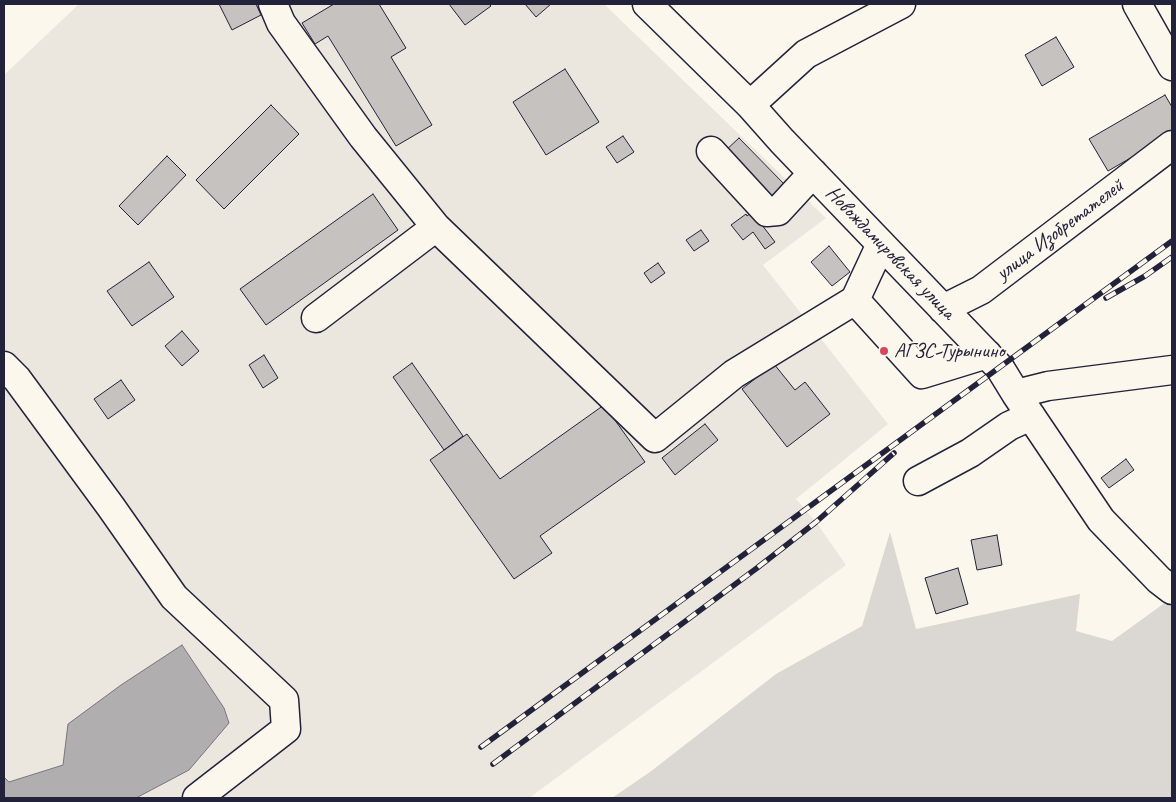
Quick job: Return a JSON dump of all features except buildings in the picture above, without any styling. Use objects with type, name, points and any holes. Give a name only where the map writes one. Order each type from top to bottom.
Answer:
[{"type":"street","points":[[273,4],[281,23],[358,129],[436,227],[655,438],[734,374],[855,300],[881,244]]},
{"type":"street","name":"Новождамировская улица","points":[[647,4],[750,105],[1000,368],[1101,520],[1159,580],[1172,590]]},
{"type":"street","points":[[750,105],[806,54],[901,4]]},
{"type":"street","points":[[1137,4],[1172,66]]},
{"type":"street","name":"улица Изобретателей","points":[[944,309],[981,290],[1172,145]]},
{"type":"street","points":[[711,151],[767,212],[778,211],[813,173]]},
{"type":"street","points":[[316,318],[436,227]]},
{"type":"street","points":[[855,300],[922,374],[987,354]]},
{"type":"street","points":[[4,366],[17,378],[174,597],[284,700],[286,728],[197,798]]},
{"type":"street","points":[[1016,394],[1048,386],[1172,370]]},
{"type":"street","points":[[918,481],[970,453],[1009,426],[1031,416]]},
{"type":"shaded area","points":[[79,4],[604,4],[826,218],[763,265],[888,424],[796,499],[816,522],[846,565],[529,798],[4,798],[4,75]]},
{"type":"shaded area","points":[[890,532],[916,629],[1080,594],[1076,631],[1112,641],[1166,602],[1172,607],[1172,798],[612,798],[650,772],[776,674],[862,626]]},
{"type":"shaded area","points":[[182,645],[224,708],[229,723],[189,770],[136,798],[4,798],[4,777],[9,782],[63,765],[68,724],[121,685]]},
{"type":"railway","points":[[481,747],[1172,241]]},
{"type":"railway","points":[[1106,298],[1145,276],[1172,257]]},
{"type":"railway","points":[[493,764],[757,568],[816,522],[894,453]]},
{"type":"place","name":"АГЗС Турынино","points":[[884,351]]}]
